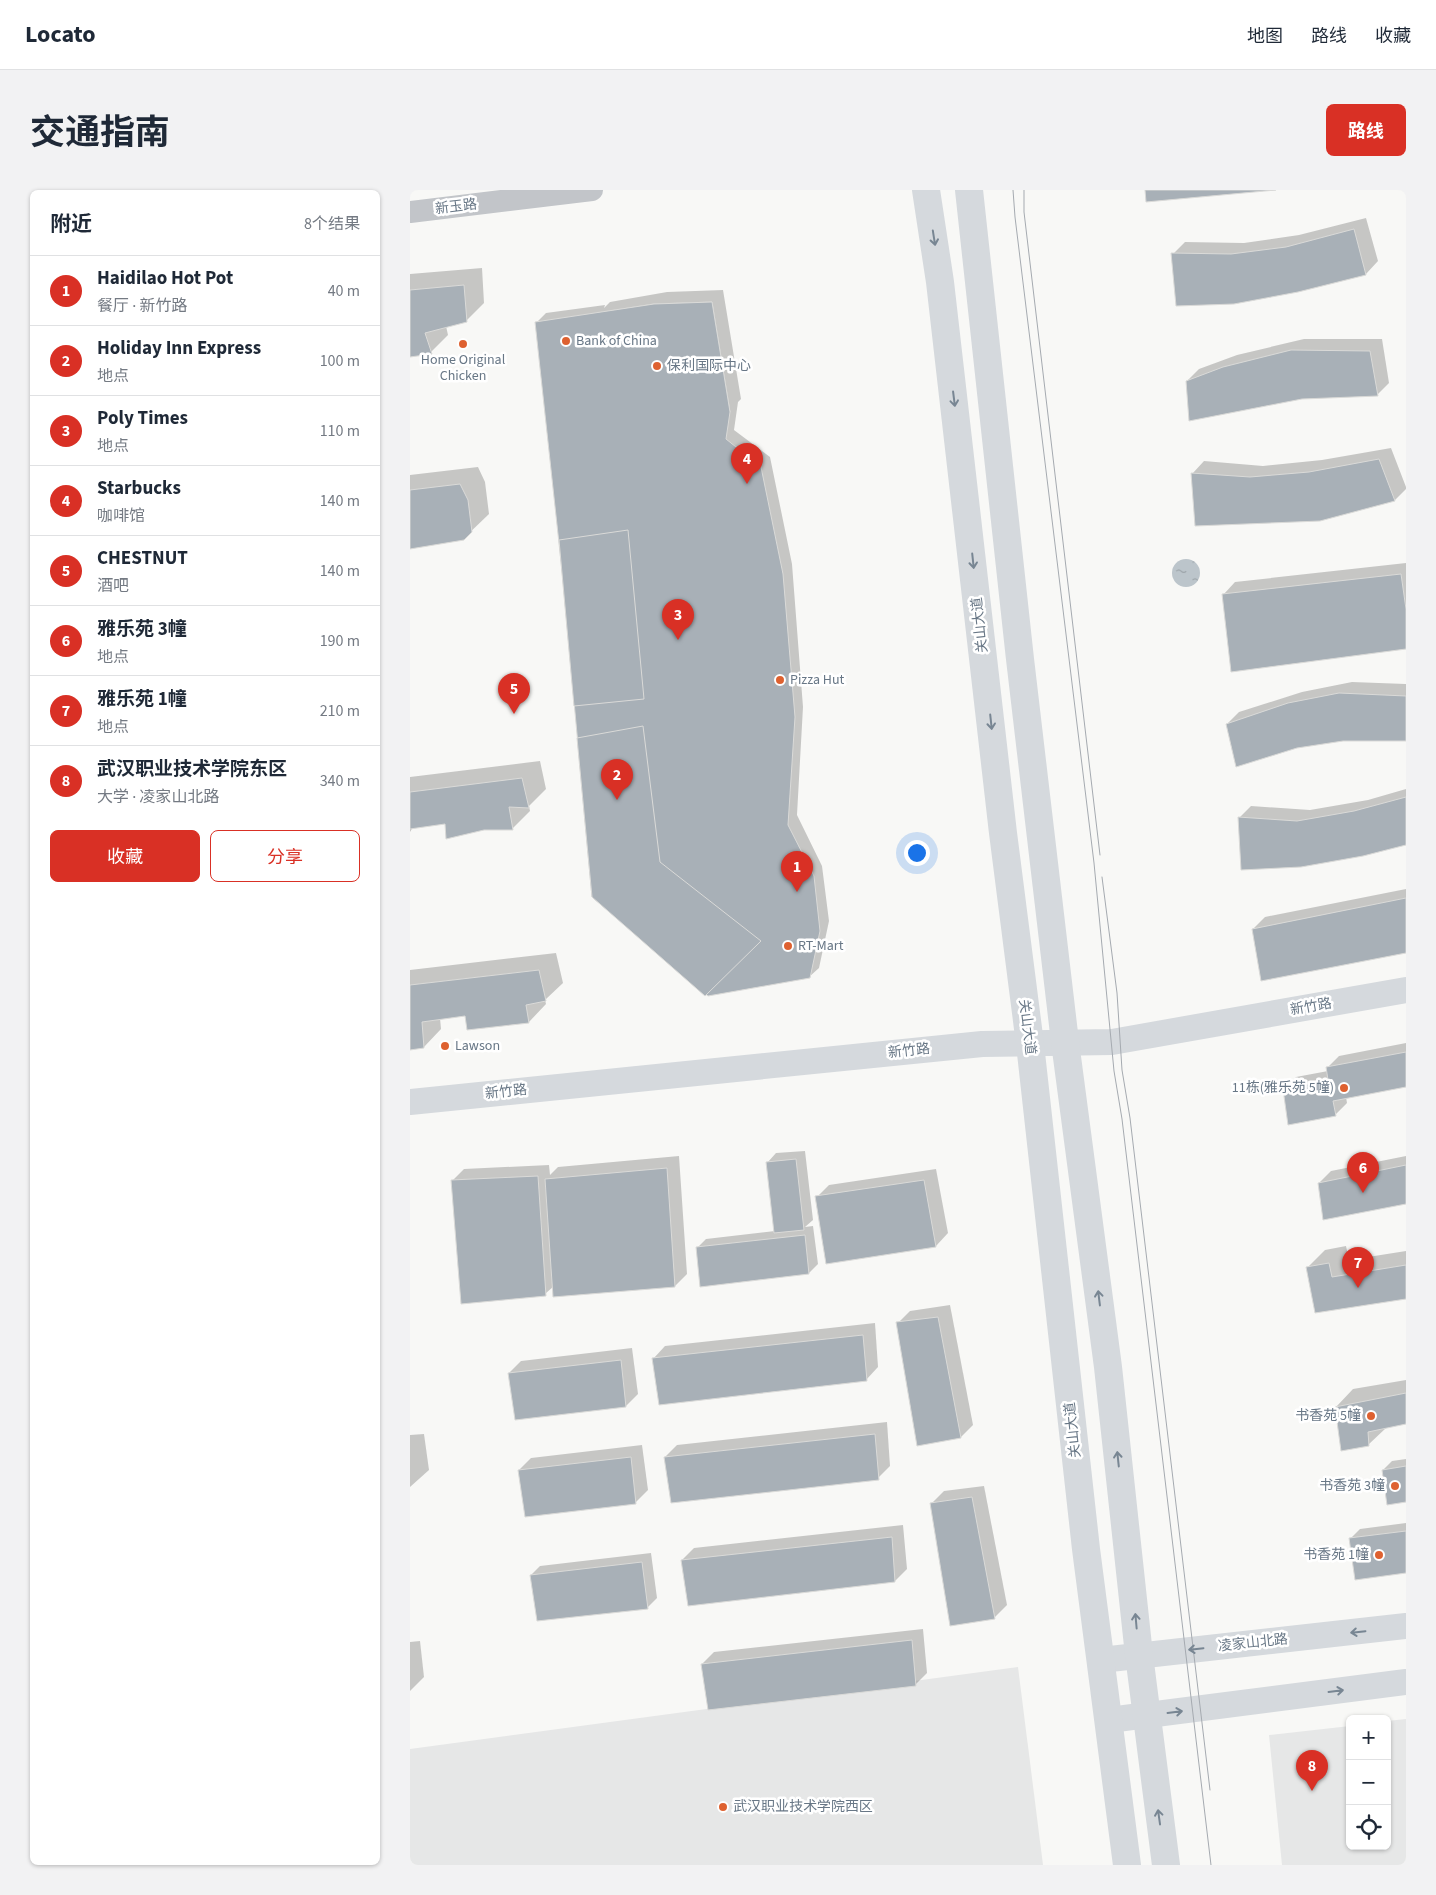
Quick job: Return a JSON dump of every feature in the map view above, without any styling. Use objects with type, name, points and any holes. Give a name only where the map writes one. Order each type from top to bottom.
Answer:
[{"type":"main road","name":"关山大道","points":[[926,190],[940,282],[1003,833],[1030,1044],[1084,1530],[1128,1865]]},
{"type":"main road","points":[[969,190],[1020,659],[1065,1042],[1108,1367],[1139,1655],[1166,1865]]},
{"type":"main road","name":"新竹路","points":[[410,1102],[982,1044],[1119,1040],[1406,990]]},
{"type":"main road","name":"凌家山北路","points":[[1101,1660],[1406,1626]]},
{"type":"main road","points":[[1109,1720],[1406,1682]]},
{"type":"street","name":"新玉路","points":[[410,212],[592,190]]},
{"type":"shaded area","name":"武汉职业技术学院西区","points":[[1018,1667],[1043,1865],[410,1865],[410,1749]]},
{"type":"shaded area","points":[[1406,1719],[1406,1865],[1282,1865],[1269,1735],[1346,1726],[1346,1850],[1391,1850],[1391,1721]]},
{"type":"water","points":[[1186,559],[1196,563],[1200,573],[1196,583],[1186,587],[1176,583],[1172,573],[1176,563]]},
{"type":"building","points":[[1145,190],[1276,190],[1146,202]]},
{"type":"building","points":[[1354,229],[1366,275],[1298,292],[1234,304],[1176,306],[1171,253],[1231,254],[1286,247]]},
{"type":"building","points":[[464,285],[467,322],[425,333],[432,354],[410,357],[410,290]]},
{"type":"building","name":"保利国际中心","points":[[712,302],[730,412],[706,420],[636,429],[611,425],[597,407],[589,337],[597,313],[654,304]]},
{"type":"building","points":[[712,302],[730,412],[726,439],[761,467],[783,574],[795,717],[788,825],[814,876],[820,931],[810,978],[708,996],[592,897],[562,571],[535,322],[654,304]]},
{"type":"building","points":[[1291,350],[1370,351],[1378,396],[1302,399],[1189,421],[1186,381],[1223,367]]},
{"type":"building","points":[[1379,459],[1395,501],[1320,521],[1195,526],[1191,473],[1250,477],[1309,472]]},
{"type":"building","points":[[460,484],[468,500],[472,532],[464,540],[410,549],[410,490]]},
{"type":"building","points":[[628,530],[644,699],[574,706],[559,540]]},
{"type":"building","points":[[1401,574],[1406,609],[1406,649],[1231,672],[1222,594]]},
{"type":"building","points":[[1339,693],[1406,696],[1406,741],[1343,741],[1297,748],[1236,767],[1226,724],[1288,703]]},
{"type":"building","points":[[643,726],[660,862],[761,941],[705,996],[592,897],[577,738]]},
{"type":"building","points":[[522,778],[529,808],[509,807],[513,830],[484,830],[446,839],[445,824],[410,829],[410,792]]},
{"type":"building","points":[[1406,797],[1406,845],[1363,856],[1301,867],[1241,870],[1238,817],[1297,821],[1354,811]]},
{"type":"building","points":[[1406,898],[1406,953],[1261,981],[1252,929]]},
{"type":"building","points":[[539,970],[546,1001],[526,1005],[529,1023],[467,1030],[465,1016],[422,1022],[424,1048],[410,1050],[410,985]]},
{"type":"building","name":"11栋(雅乐苑 5幢)","points":[[1406,1052],[1406,1087],[1333,1101],[1336,1116],[1288,1125],[1283,1089],[1328,1080],[1326,1067]]},
{"type":"building","points":[[796,1159],[804,1230],[774,1233],[766,1162]]},
{"type":"building","points":[[1406,1165],[1406,1204],[1323,1220],[1318,1183]]},
{"type":"building","points":[[667,1168],[675,1287],[553,1297],[545,1179]]},
{"type":"building","points":[[538,1176],[546,1296],[461,1304],[451,1180]]},
{"type":"building","points":[[924,1180],[936,1247],[826,1264],[815,1196]]},
{"type":"building","points":[[805,1235],[809,1274],[700,1287],[696,1247]]},
{"type":"building","points":[[1329,1263],[1332,1277],[1406,1265],[1406,1299],[1315,1313],[1306,1267]]},
{"type":"building","points":[[938,1317],[961,1438],[917,1446],[896,1322]]},
{"type":"building","points":[[863,1335],[867,1381],[659,1405],[652,1358]]},
{"type":"building","points":[[621,1360],[626,1407],[515,1420],[508,1373]]},
{"type":"building","name":"书香苑 5幢","points":[[1406,1393],[1406,1424],[1368,1432],[1369,1446],[1341,1451],[1335,1407]]},
{"type":"building","points":[[875,1434],[879,1480],[671,1503],[664,1457]]},
{"type":"building","points":[[631,1457],[636,1504],[525,1517],[518,1470]]},
{"type":"building","name":"书香苑 3幢","points":[[1406,1466],[1406,1502],[1387,1505],[1382,1470]]},
{"type":"building","points":[[972,1497],[995,1619],[950,1626],[930,1503]]},
{"type":"building","name":"书香苑 1幢","points":[[1406,1531],[1406,1573],[1355,1580],[1349,1538]]},
{"type":"building","points":[[892,1537],[895,1582],[688,1606],[681,1560]]},
{"type":"building","points":[[642,1562],[648,1609],[537,1621],[530,1575]]},
{"type":"building","points":[[912,1640],[916,1686],[708,1710],[701,1664]]},
{"type":"tram line","points":[[1013,190],[1094,863],[1114,1071],[1122,1119],[1211,1865]]},
{"type":"tram line","points":[[1024,190],[1024,212],[1100,855]]},
{"type":"tram line","points":[[1102,877],[1117,993],[1122,1070],[1130,1118],[1210,1790]]},
{"type":"place","name":"Bank of China","points":[[566,341]]},
{"type":"place","name":"Home Original Chicken","points":[[463,344]]},
{"type":"place","name":"保利国际中心","points":[[657,366]]},
{"type":"place","name":"Starbucks","points":[[747,484]]},
{"type":"place","name":"Poly Times","points":[[678,640]]},
{"type":"place","name":"Pizza Hut","points":[[780,680]]},
{"type":"place","name":"CHESTNUT","points":[[514,714]]},
{"type":"place","name":"Holiday Inn Express","points":[[617,800]]},
{"type":"place","name":"Haidilao Hot Pot","points":[[797,892]]},
{"type":"place","name":"RT-Mart","points":[[788,946]]},
{"type":"place","name":"Lawson","points":[[445,1046]]},
{"type":"place","name":"11栋(雅乐苑 5幢)","points":[[1344,1088]]},
{"type":"place","name":"雅乐苑 3幢","points":[[1363,1193]]},
{"type":"place","name":"雅乐苑 1幢","points":[[1358,1288]]},
{"type":"place","name":"书香苑 5幢","points":[[1371,1416]]},
{"type":"place","name":"书香苑 3幢","points":[[1395,1486]]},
{"type":"place","name":"书香苑 1幢","points":[[1379,1555]]},
{"type":"place","name":"武汉职业技术学院东区","points":[[1312,1791]]},
{"type":"place","name":"武汉职业技术学院西区","points":[[723,1807]]}]
